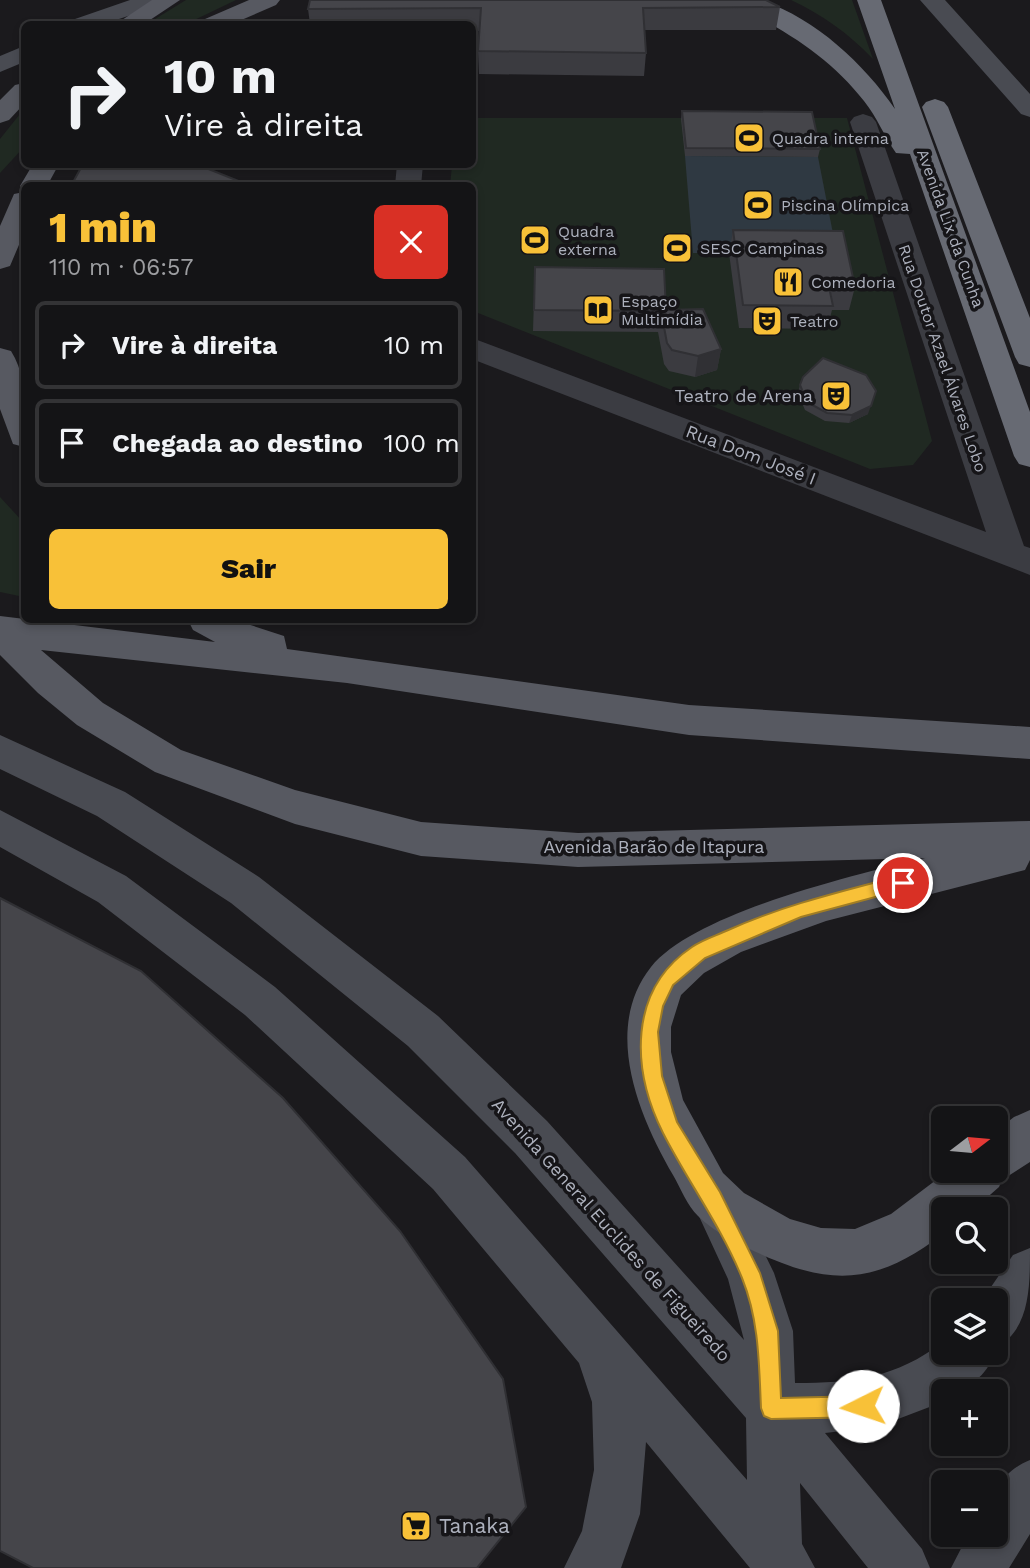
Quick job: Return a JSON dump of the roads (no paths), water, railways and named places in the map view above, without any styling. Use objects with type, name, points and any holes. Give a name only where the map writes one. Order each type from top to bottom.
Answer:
[{"type":"highway","points":[[742,0],[783,19],[823,44],[862,80],[899,133],[964,263]]},
{"type":"highway","name":"Avenida Lix da Cunha","points":[[869,0],[1030,456]]},
{"type":"highway","points":[[895,0],[909,38]]},
{"type":"highway","name":"Avenida Lix da Cunha","points":[[929,89],[1030,357]]},
{"type":"main road","points":[[92,21],[153,0]]},
{"type":"main road","points":[[133,21],[168,0]]},
{"type":"main road","points":[[221,21],[268,0]]},
{"type":"main road","points":[[932,0],[1030,109]]},
{"type":"main road","points":[[0,65],[21,54]]},
{"type":"main road","points":[[0,115],[21,93]]},
{"type":"main road","points":[[0,260],[21,208]]},
{"type":"main road","points":[[0,358],[21,426]]},
{"type":"main road","points":[[211,623],[230,633],[347,668]]},
{"type":"main road","points":[[0,631],[96,644],[347,668],[689,720],[1030,743]]},
{"type":"main road","name":"Avenida Barão de Itapura","points":[[0,631],[51,684],[80,706],[168,761],[295,807],[421,839],[578,850],[644,850],[1030,838]]},
{"type":"main road","name":"Avenida General Euclides de Figueiredo","points":[[0,751],[111,804],[245,890],[423,1031],[531,1136],[771,1408],[903,1568]]},
{"type":"main road","points":[[0,827],[112,889],[261,1001],[449,1173],[778,1562]]},
{"type":"main road","points":[[778,1562],[768,1331],[750,1273],[714,1199],[670,1126],[653,1076],[649,1032],[654,1006],[667,979],[699,952],[755,926],[801,910],[980,863],[1030,854]]},
{"type":"main road","points":[[1008,1150],[1030,1133]]},
{"type":"main road","points":[[714,1199],[759,1228],[792,1244],[853,1254],[894,1240],[968,1183]]},
{"type":"main road","points":[[1008,1305],[1030,1272]]},
{"type":"main road","points":[[591,1568],[608,1534],[622,1450],[615,1384],[595,1346]]},
{"type":"main road","points":[[771,1408],[846,1409],[880,1404],[918,1389],[953,1365]]},
{"type":"main road","points":[[978,1568],[1030,1486]]},
{"type":"street","name":"Rua Doutor Azael Álvares Lobo","points":[[863,122],[1020,558]]},
{"type":"street","name":"Rua Dom José I","points":[[476,350],[1020,558]]},
{"type":"place","name":"Quadra interna","points":[[749,138]]},
{"type":"place","name":"Piscina Olímpica","points":[[758,205]]},
{"type":"place","name":"Quadra externa","points":[[535,240]]},
{"type":"place","name":"SESC Campinas","points":[[677,248]]},
{"type":"place","name":"Comedoria","points":[[788,282]]},
{"type":"place","name":"Espaço Multimídia","points":[[598,310]]},
{"type":"place","name":"Teatro","points":[[767,321]]},
{"type":"place","name":"Teatro de Arena","points":[[836,396]]},
{"type":"place","name":"Tanaka","points":[[416,1526]]}]
